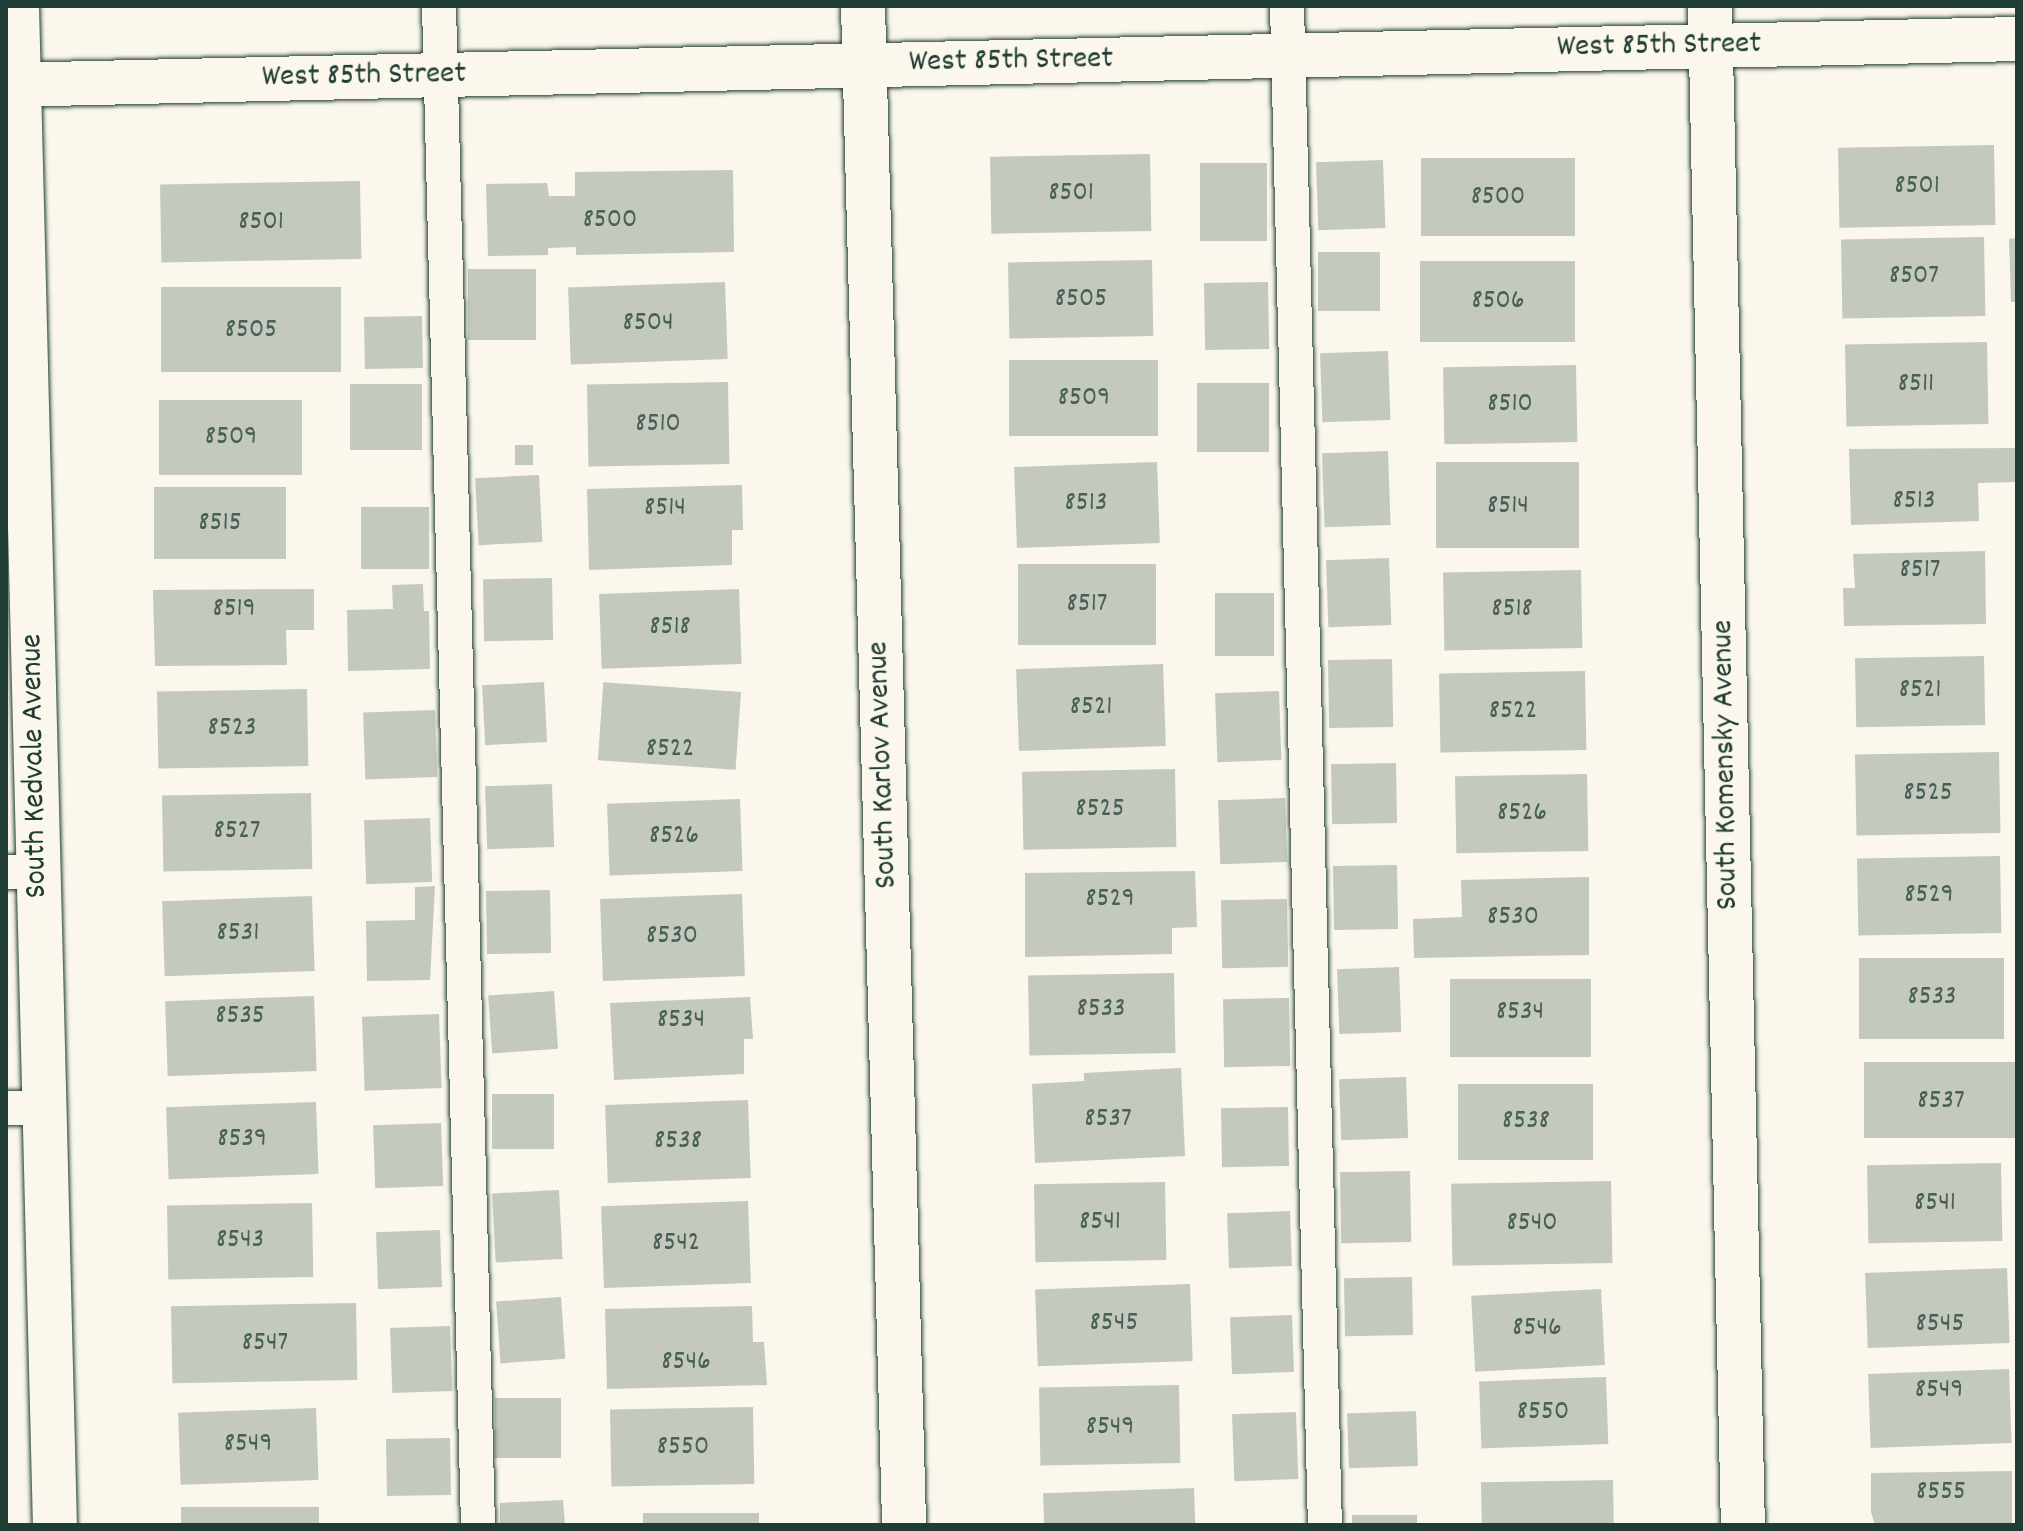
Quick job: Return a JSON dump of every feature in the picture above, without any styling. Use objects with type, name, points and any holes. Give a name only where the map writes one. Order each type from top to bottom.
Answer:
[{"type":"street","name":"South Kedvale Avenue","points":[[17,6],[12,85],[25,1108],[55,1525]]},
{"type":"street","name":"South Karlov Avenue","points":[[863,6],[904,1525]]},
{"type":"street","name":"West 85th Street","points":[[12,85],[1288,55],[1711,26],[2017,39]]},
{"type":"street","name":"South Komensky Avenue","points":[[1711,26],[1743,1525]]},
{"type":"lane","points":[[439,6],[478,1525]]},
{"type":"lane","points":[[1287,6],[1325,1525]]},
{"type":"building","points":[[1994,145],[1995,225],[1839,228],[1838,148]]},
{"type":"building","points":[[1150,154],[1151,231],[991,234],[990,157]]},
{"type":"building","points":[[1421,158],[1575,158],[1575,236],[1421,236]]},
{"type":"building","points":[[1383,160],[1385,228],[1318,230],[1316,162]]},
{"type":"building","points":[[1200,163],[1267,163],[1267,241],[1200,241]]},
{"type":"building","points":[[733,170],[734,252],[576,255],[576,247],[548,248],[548,255],[488,256],[486,184],[547,183],[549,196],[575,196],[575,172]]},
{"type":"building","points":[[360,181],[361,259],[161,262],[160,184]]},
{"type":"building","points":[[1984,237],[1985,316],[1842,318],[1841,239]]},
{"type":"building","points":[[2017,238],[2017,302],[2011,302],[2009,239]]},
{"type":"building","points":[[1318,252],[1380,252],[1380,311],[1318,311]]},
{"type":"building","points":[[1152,260],[1153,336],[1009,339],[1008,263]]},
{"type":"building","points":[[1420,261],[1575,261],[1575,342],[1420,342]]},
{"type":"building","points":[[468,269],[536,269],[536,340],[468,340]]},
{"type":"building","points":[[725,282],[728,359],[571,364],[568,287]]},
{"type":"building","points":[[1268,282],[1269,349],[1205,350],[1204,283]]},
{"type":"building","points":[[161,287],[341,287],[341,372],[161,372]]},
{"type":"building","points":[[422,316],[423,368],[365,369],[364,317]]},
{"type":"building","points":[[1987,342],[1988,424],[1846,426],[1845,344]]},
{"type":"building","points":[[1388,351],[1390,420],[1322,422],[1320,353]]},
{"type":"building","points":[[1009,360],[1158,360],[1158,436],[1009,436]]},
{"type":"building","points":[[1576,365],[1577,442],[1444,444],[1443,367]]},
{"type":"building","points":[[728,382],[729,464],[588,466],[587,384]]},
{"type":"building","points":[[1197,383],[1269,383],[1269,452],[1197,452]]},
{"type":"building","points":[[350,384],[422,384],[422,450],[350,450]]},
{"type":"building","points":[[159,400],[302,400],[302,475],[159,475]]},
{"type":"building","points":[[515,445],[533,445],[533,465],[515,465]]},
{"type":"building","points":[[2017,448],[2017,482],[1978,483],[1979,521],[1851,525],[1849,449]]},
{"type":"building","points":[[1388,451],[1391,525],[1325,527],[1322,453]]},
{"type":"building","points":[[1157,462],[1160,543],[1017,548],[1014,467]]},
{"type":"building","points":[[1436,462],[1579,462],[1579,548],[1436,548]]},
{"type":"building","points":[[539,475],[543,542],[479,545],[475,478]]},
{"type":"building","points":[[742,485],[743,530],[732,530],[732,565],[589,570],[587,489]]},
{"type":"building","points":[[154,487],[286,487],[286,559],[154,559]]},
{"type":"building","points":[[361,507],[429,507],[429,569],[361,569]]},
{"type":"building","points":[[1985,551],[1986,624],[1844,626],[1843,588],[1855,588],[1853,554]]},
{"type":"building","points":[[1389,558],[1391,625],[1328,627],[1326,560]]},
{"type":"building","points":[[1018,564],[1156,564],[1156,645],[1018,645]]},
{"type":"building","points":[[1581,570],[1582,648],[1444,650],[1443,572]]},
{"type":"building","points":[[552,578],[553,640],[484,641],[483,579]]},
{"type":"building","points":[[423,584],[424,611],[429,611],[430,669],[348,671],[347,610],[393,609],[392,585]]},
{"type":"building","points":[[314,589],[314,630],[286,630],[287,665],[155,666],[153,590]]},
{"type":"building","points":[[739,589],[742,664],[602,669],[599,594]]},
{"type":"building","points":[[1215,593],[1274,593],[1274,656],[1215,656]]},
{"type":"building","points":[[1984,656],[1985,725],[1856,727],[1855,658]]},
{"type":"building","points":[[1392,659],[1393,727],[1329,728],[1328,660]]},
{"type":"building","points":[[1163,664],[1166,746],[1019,751],[1016,669]]},
{"type":"building","points":[[1585,671],[1586,750],[1440,753],[1439,674]]},
{"type":"building","points":[[544,682],[547,742],[485,745],[482,685]]},
{"type":"building","points":[[603,682],[741,692],[736,770],[598,760]]},
{"type":"building","points":[[307,689],[308,766],[158,769],[157,692]]},
{"type":"building","points":[[1279,691],[1281,760],[1217,762],[1215,693]]},
{"type":"building","points":[[435,710],[437,777],[365,779],[363,713]]},
{"type":"building","points":[[1999,752],[2000,833],[1856,836],[1855,755]]},
{"type":"building","points":[[1396,763],[1397,823],[1332,824],[1331,764]]},
{"type":"building","points":[[1175,769],[1176,847],[1023,850],[1022,772]]},
{"type":"building","points":[[1587,774],[1588,851],[1456,853],[1455,776]]},
{"type":"building","points":[[552,784],[554,847],[487,849],[485,786]]},
{"type":"building","points":[[311,793],[312,869],[163,872],[162,796]]},
{"type":"building","points":[[1285,798],[1287,862],[1220,864],[1218,800]]},
{"type":"building","points":[[740,799],[743,871],[610,876],[607,804]]},
{"type":"building","points":[[430,818],[432,882],[366,884],[364,820]]},
{"type":"building","points":[[2000,856],[2001,933],[1858,935],[1857,858]]},
{"type":"building","points":[[1397,865],[1398,929],[1334,930],[1333,866]]},
{"type":"building","points":[[1195,871],[1197,927],[1172,928],[1172,954],[1025,957],[1025,873]]},
{"type":"building","points":[[1589,877],[1589,955],[1414,958],[1413,919],[1462,917],[1461,880]]},
{"type":"building","points":[[435,886],[430,980],[367,981],[366,921],[415,920],[415,887]]},
{"type":"building","points":[[550,890],[551,953],[487,954],[486,891]]},
{"type":"building","points":[[742,894],[745,976],[603,981],[600,899]]},
{"type":"building","points":[[312,896],[315,971],[165,976],[162,901]]},
{"type":"building","points":[[1287,899],[1288,967],[1222,968],[1221,900]]},
{"type":"building","points":[[1859,958],[2004,958],[2004,1039],[1859,1039]]},
{"type":"building","points":[[1399,967],[1401,1032],[1339,1034],[1337,969]]},
{"type":"building","points":[[1174,973],[1175,1053],[1029,1056],[1028,976]]},
{"type":"building","points":[[1450,979],[1591,979],[1591,1057],[1450,1057]]},
{"type":"building","points":[[554,991],[558,1049],[492,1053],[488,996]]},
{"type":"building","points":[[314,996],[317,1071],[168,1076],[165,1001]]},
{"type":"building","points":[[750,997],[753,1039],[744,1039],[744,1074],[614,1080],[610,1003]]},
{"type":"building","points":[[1289,998],[1290,1066],[1224,1067],[1223,999]]},
{"type":"building","points":[[439,1014],[442,1088],[365,1091],[362,1017]]},
{"type":"building","points":[[1864,1062],[2017,1062],[2017,1138],[1864,1138]]},
{"type":"building","points":[[1181,1068],[1185,1156],[1035,1163],[1032,1084],[1084,1081],[1084,1073]]},
{"type":"building","points":[[1406,1077],[1408,1138],[1341,1140],[1339,1079]]},
{"type":"building","points":[[1458,1084],[1593,1084],[1593,1160],[1458,1160]]},
{"type":"building","points":[[492,1094],[554,1094],[554,1149],[492,1149]]},
{"type":"building","points":[[748,1100],[751,1178],[608,1183],[605,1105]]},
{"type":"building","points":[[316,1102],[319,1174],[169,1179],[166,1107]]},
{"type":"building","points":[[1288,1107],[1289,1166],[1222,1167],[1221,1108]]},
{"type":"building","points":[[441,1123],[443,1186],[375,1188],[373,1125]]},
{"type":"building","points":[[2001,1163],[2002,1241],[1868,1243],[1867,1165]]},
{"type":"building","points":[[1410,1171],[1411,1242],[1341,1243],[1340,1172]]},
{"type":"building","points":[[1611,1181],[1612,1263],[1452,1266],[1451,1184]]},
{"type":"building","points":[[1165,1182],[1166,1260],[1035,1262],[1034,1184]]},
{"type":"building","points":[[559,1190],[563,1259],[496,1262],[492,1194]]},
{"type":"building","points":[[748,1201],[751,1283],[604,1288],[601,1206]]},
{"type":"building","points":[[312,1203],[313,1277],[168,1280],[167,1206]]},
{"type":"building","points":[[1290,1211],[1292,1266],[1229,1268],[1227,1213]]},
{"type":"building","points":[[440,1230],[442,1287],[378,1289],[376,1232]]},
{"type":"building","points":[[2007,1268],[2010,1343],[1868,1348],[1865,1273]]},
{"type":"building","points":[[1412,1277],[1413,1335],[1345,1336],[1344,1278]]},
{"type":"building","points":[[1190,1284],[1193,1361],[1038,1366],[1035,1289]]},
{"type":"building","points":[[1601,1289],[1605,1365],[1475,1372],[1471,1296]]},
{"type":"building","points":[[561,1297],[565,1359],[500,1363],[496,1302]]},
{"type":"building","points":[[356,1303],[357,1380],[172,1383],[171,1306]]},
{"type":"building","points":[[752,1306],[753,1342],[764,1342],[767,1385],[607,1389],[605,1309]]},
{"type":"building","points":[[1292,1315],[1294,1372],[1232,1374],[1230,1317]]},
{"type":"building","points":[[450,1326],[452,1391],[392,1393],[390,1328]]},
{"type":"building","points":[[2009,1369],[2012,1443],[1871,1448],[1868,1374]]},
{"type":"building","points":[[1606,1377],[1608,1444],[1481,1448],[1479,1381]]},
{"type":"building","points":[[1179,1385],[1180,1463],[1040,1465],[1039,1387]]},
{"type":"building","points":[[495,1398],[561,1398],[561,1458],[495,1458]]},
{"type":"building","points":[[753,1407],[754,1484],[611,1486],[610,1409]]},
{"type":"building","points":[[316,1408],[319,1480],[181,1485],[178,1413]]},
{"type":"building","points":[[1416,1411],[1418,1466],[1349,1468],[1347,1413]]},
{"type":"building","points":[[1296,1412],[1298,1479],[1234,1481],[1232,1414]]},
{"type":"building","points":[[450,1438],[451,1495],[387,1496],[386,1439]]},
{"type":"building","points":[[2012,1471],[2012,1525],[1875,1525],[1871,1512],[1871,1473]]},
{"type":"building","points":[[1613,1480],[1614,1525],[1482,1525],[1481,1482]]},
{"type":"building","points":[[1194,1488],[1195,1525],[1044,1525],[1043,1493]]},
{"type":"building","points":[[563,1500],[565,1525],[500,1525],[500,1503]]},
{"type":"building","points":[[181,1507],[319,1507],[319,1525],[181,1525]]},
{"type":"building","points":[[643,1513],[759,1513],[759,1525],[643,1525]]},
{"type":"building","points":[[1352,1515],[1417,1515],[1417,1525],[1352,1525]]}]
